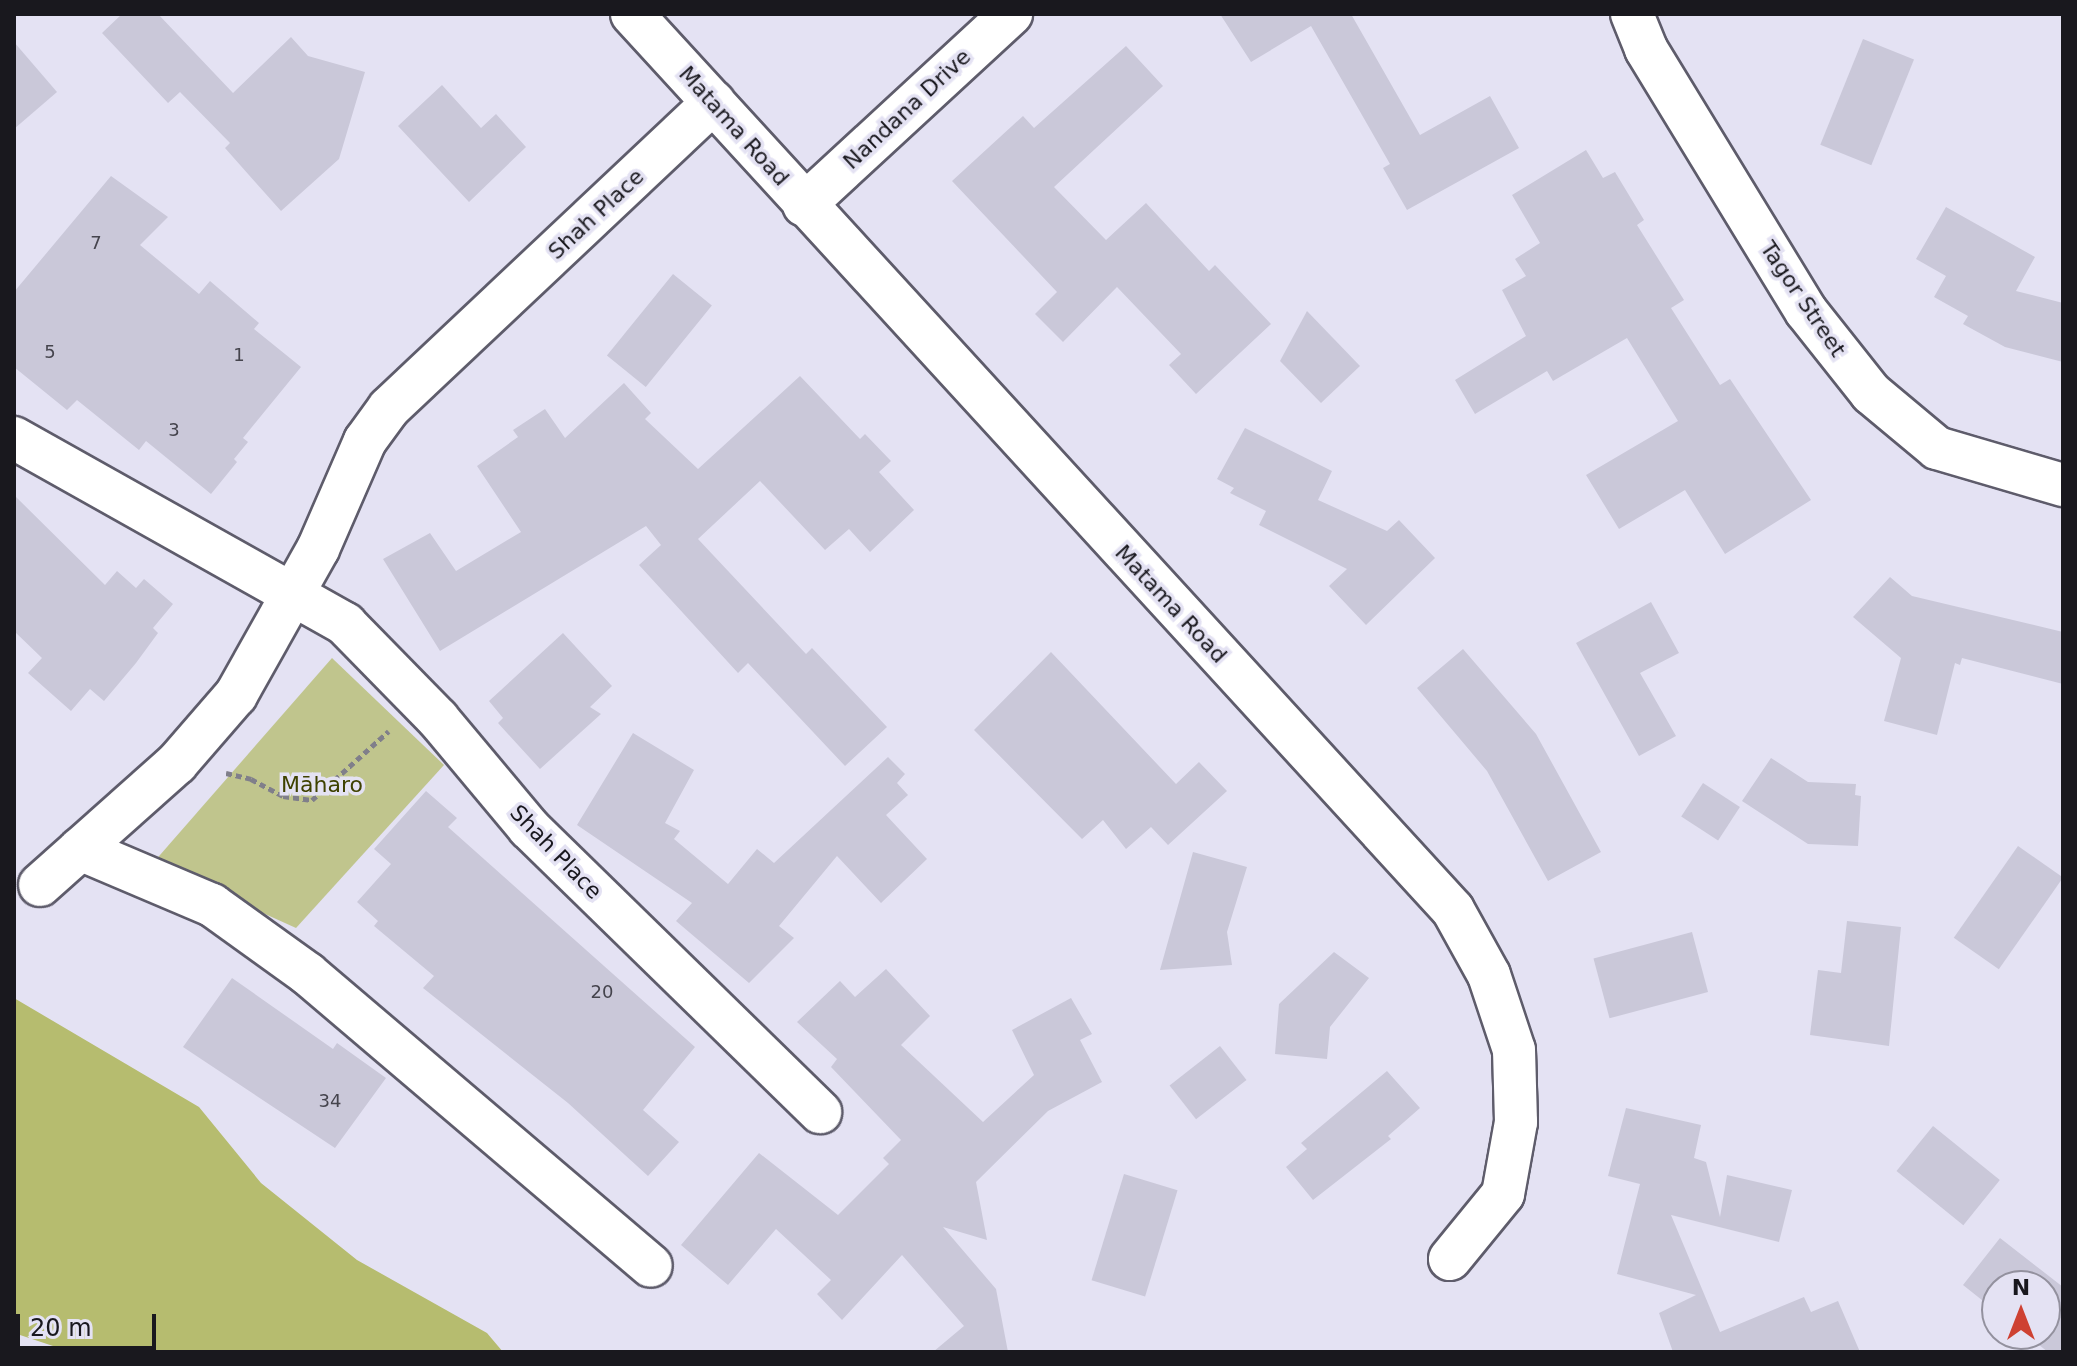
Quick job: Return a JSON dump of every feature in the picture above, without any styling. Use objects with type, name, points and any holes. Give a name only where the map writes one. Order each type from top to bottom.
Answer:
[{"type":"street","name":"Matama Road","points":[[632,14],[1453,910],[1489,975],[1514,1050],[1516,1122],[1503,1194],[1450,1259]]},
{"type":"street","name":"Nandana Drive","points":[[804,205],[1011,14]]},
{"type":"street","name":"Tagor Street","points":[[1632,14],[1646,49],[1806,311],[1871,393],[1937,448],[2063,485]]},
{"type":"street","name":"Shah Place","points":[[40,885],[177,763],[236,695],[291,597],[365,441],[389,408],[714,102]]},
{"type":"street","name":"Shah Place","points":[[14,438],[291,597],[345,624],[438,719],[529,828],[820,1112]]},
{"type":"street","points":[[80,849],[212,905],[296,965],[651,1266]]},
{"type":"path","points":[[210,770],[251,779],[283,796],[312,800],[399,721]]},
{"type":"green space","name":"Māharo","points":[[332,658],[444,765],[296,928],[153,863]]},
{"type":"green space","points":[[14,998],[199,1107],[261,1183],[357,1260],[487,1333],[503,1352],[71,1352],[14,1333]]},
{"type":"building","points":[[122,14],[158,14],[233,93],[291,37],[308,56],[365,72],[339,159],[281,211],[225,148],[230,143],[180,92],[168,103],[102,33]]},
{"type":"building","points":[[1220,14],[1351,14],[1420,135],[1490,96],[1519,148],[1407,210],[1383,168],[1390,164],[1311,26],[1251,62]]},
{"type":"building","points":[[1863,39],[1914,60],[1871,165],[1820,145]]},
{"type":"building","points":[[14,42],[57,92],[14,129]]},
{"type":"building","points":[[1126,46],[1163,86],[1054,187],[1106,240],[1146,203],[1209,271],[1215,265],[1271,324],[1196,394],[1169,365],[1181,354],[1117,287],[1063,342],[1035,314],[1057,292],[952,181],[1023,116],[1034,128]]},
{"type":"building","points":[[442,85],[481,128],[496,114],[526,147],[469,202],[398,126]]},
{"type":"building","points":[[1586,150],[1603,178],[1615,172],[1644,220],[1637,225],[1684,300],[1671,308],[1720,385],[1730,379],[1811,500],[1725,554],[1685,490],[1619,529],[1586,475],[1678,421],[1627,338],[1553,381],[1547,371],[1475,414],[1455,380],[1526,336],[1502,290],[1526,276],[1515,259],[1540,243],[1512,195]]},
{"type":"building","points":[[111,176],[168,217],[140,245],[199,294],[210,281],[259,323],[254,329],[301,367],[243,438],[248,442],[234,459],[237,462],[211,494],[146,441],[139,450],[77,400],[67,410],[14,367],[14,292]]},
{"type":"building","points":[[1946,207],[2035,257],[2016,291],[2063,303],[2063,362],[2005,347],[1963,324],[1968,316],[1934,297],[1946,276],[1916,259]]},
{"type":"building","points":[[673,274],[712,305],[646,387],[607,356]]},
{"type":"building","points":[[1307,311],[1360,366],[1321,403],[1280,361]]},
{"type":"building","points":[[800,376],[860,439],[865,434],[891,461],[879,472],[914,510],[870,552],[849,529],[825,550],[760,481],[698,539],[806,654],[812,648],[887,727],[845,766],[748,663],[738,673],[639,565],[661,545],[646,526],[440,651],[383,559],[430,533],[456,571],[521,532],[477,466],[518,437],[513,430],[545,409],[565,438],[624,383],[651,413],[645,419],[698,469]]},
{"type":"building","points":[[1245,428],[1332,471],[1318,500],[1387,531],[1399,520],[1435,558],[1366,625],[1329,586],[1347,569],[1259,525],[1266,511],[1230,493],[1234,488],[1217,479]]},
{"type":"building","points":[[14,495],[105,585],[117,571],[136,588],[144,579],[173,604],[153,628],[158,633],[104,701],[90,689],[71,711],[28,673],[42,658],[14,631]]},
{"type":"building","points":[[1890,577],[1912,596],[2063,632],[2063,684],[1962,658],[1960,665],[1955,663],[1937,735],[1884,721],[1901,658],[1853,617]]},
{"type":"building","points":[[1651,602],[1679,653],[1640,673],[1676,736],[1639,756],[1576,643]]},
{"type":"building","points":[[563,633],[612,686],[590,707],[601,714],[540,769],[498,723],[503,718],[489,701]]},
{"type":"building","points":[[1463,649],[1536,734],[1601,852],[1548,881],[1487,771],[1417,688]]},
{"type":"building","points":[[1051,652],[1176,784],[1199,762],[1227,791],[1168,845],[1151,827],[1126,849],[1103,820],[1082,839],[974,730]]},
{"type":"building","points":[[633,733],[694,770],[665,823],[680,831],[674,839],[728,884],[757,849],[774,863],[888,757],[905,774],[897,783],[908,795],[886,815],[927,859],[881,903],[837,856],[779,926],[794,938],[749,983],[676,921],[692,903],[577,825]]},
{"type":"building","points":[[1771,758],[1808,782],[1856,784],[1855,795],[1861,796],[1858,846],[1808,844],[1742,801]]},
{"type":"building","points":[[1703,783],[1740,807],[1718,841],[1681,817]]},
{"type":"building","points":[[426,791],[457,818],[448,827],[695,1047],[643,1110],[679,1142],[648,1176],[568,1103],[423,988],[434,976],[374,926],[378,921],[357,902],[391,864],[374,849]]},
{"type":"building","points":[[2018,846],[2063,878],[1999,969],[1954,938]]},
{"type":"building","points":[[1193,852],[1247,867],[1227,932],[1232,965],[1160,970]]},
{"type":"building","points":[[1847,921],[1901,927],[1889,1046],[1810,1035],[1818,970],[1841,973]]},
{"type":"building","points":[[1692,932],[1708,992],[1610,1018],[1593,958]]},
{"type":"building","points":[[1334,952],[1369,978],[1330,1027],[1327,1059],[1275,1054],[1279,1004]]},
{"type":"building","points":[[886,969],[930,1016],[901,1045],[983,1122],[1034,1075],[1012,1030],[1071,998],[1092,1034],[1080,1040],[1102,1082],[1048,1111],[976,1182],[987,1240],[943,1227],[996,1289],[1008,1352],[933,1352],[964,1326],[902,1255],[842,1320],[817,1294],[831,1280],[776,1229],[728,1285],[681,1245],[759,1153],[838,1215],[889,1164],[883,1158],[901,1140],[831,1067],[837,1059],[797,1022],[840,981],[855,997]]},
{"type":"building","points":[[232,978],[333,1049],[337,1043],[386,1078],[335,1148],[183,1047]]},
{"type":"building","points":[[1220,1046],[1246,1080],[1196,1119],[1170,1085]]},
{"type":"building","points":[[1387,1071],[1420,1108],[1388,1136],[1391,1139],[1313,1200],[1286,1167],[1307,1149],[1301,1143]]},
{"type":"building","points":[[1626,1108],[1701,1125],[1694,1158],[1706,1162],[1720,1217],[1727,1175],[1792,1190],[1779,1242],[1671,1215],[1720,1332],[1804,1297],[1811,1312],[1838,1301],[1860,1352],[1673,1352],[1659,1313],[1696,1295],[1617,1274],[1640,1184],[1608,1176]]},
{"type":"building","points":[[1933,1126],[2000,1180],[1963,1225],[1896,1171]]},
{"type":"building","points":[[1124,1174],[1178,1190],[1145,1297],[1092,1280]]},
{"type":"building","points":[[2000,1238],[2041,1270],[1981,1270],[1981,1299],[1963,1285]]},
{"type":"building","points":[[2061,1285],[2063,1352],[2045,1350],[2061,1350]]}]
